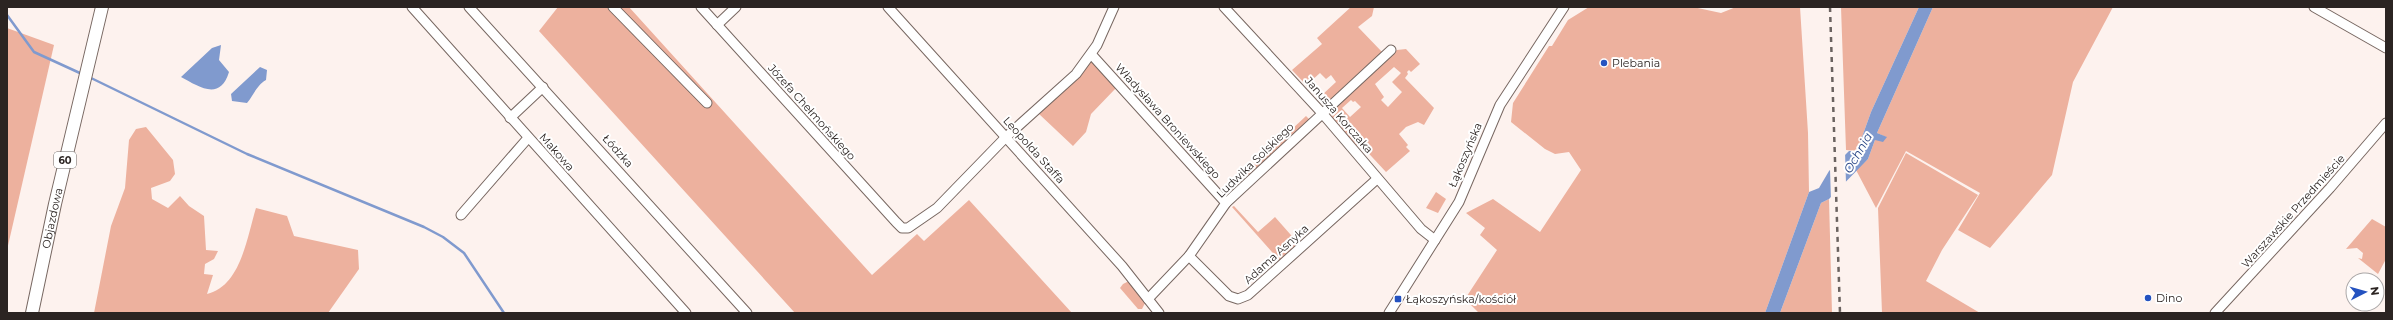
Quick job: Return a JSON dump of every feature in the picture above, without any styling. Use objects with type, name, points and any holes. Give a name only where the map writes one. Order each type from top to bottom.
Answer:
[{"type":"main road","name":"Objazdowa","points":[[32,313],[55,204],[102,7]]},
{"type":"street","name":"Makowa","points":[[412,7],[686,313]]},
{"type":"street","name":"Łódzka","points":[[469,7],[747,313]]},
{"type":"street","points":[[613,7],[706,103]]},
{"type":"street","name":"Józefa Chełmońskiego","points":[[701,7],[902,228],[908,228],[937,208],[1006,137]]},
{"type":"street","points":[[717,25],[736,7]]},
{"type":"street","name":"Leopolda Staffa","points":[[888,7],[1122,266],[1158,313]]},
{"type":"street","points":[[1006,137],[1076,74],[1092,54],[1114,7]]},
{"type":"street","name":"Janusza Korczaka","points":[[1224,7],[1322,113],[1421,229],[1435,240]]},
{"type":"street","name":"Łąkoszyńska","points":[[1389,313],[1459,202],[1500,105],[1564,7]]},
{"type":"street","points":[[2314,7],[2386,48]]},
{"type":"street","name":"Ludwika Solskiego","points":[[1148,299],[1189,256],[1226,203],[1391,50]]},
{"type":"street","name":"Władysława Broniewskiego","points":[[1092,54],[1226,203]]},
{"type":"street","points":[[510,118],[543,87]]},
{"type":"street","name":"Warszawskie Przedmieście","points":[[2215,313],[2330,188],[2386,123]]},
{"type":"street","points":[[461,215],[528,138]]},
{"type":"street","name":"Adama Asnyka","points":[[1189,256],[1229,296],[1238,299],[1248,295],[1377,179]]},
{"type":"shaded area","points":[[558,7],[629,7],[872,275],[917,234],[924,241],[969,200],[1072,313],[795,313],[539,31]]},
{"type":"shaded area","points":[[1351,7],[1374,7],[1372,16],[1358,27],[1383,53],[1325,105],[1292,70],[1322,44],[1317,38]],"holes":[[[1320,73],[1326,79],[1331,75],[1336,82],[1322,95],[1310,82]]]},
{"type":"shaded area","points":[[1589,7],[1693,7],[1721,13],[1736,7],[1800,7],[1808,133],[1809,192],[1765,313],[1479,313],[1465,299],[1497,250],[1480,235],[1485,228],[1466,213],[1493,199],[1540,232],[1581,170],[1569,152],[1555,154],[1545,149],[1511,122],[1513,103],[1549,46],[1552,46],[1568,20]]},
{"type":"shaded area","points":[[1841,7],[1919,7],[1871,112],[1857,151],[1846,150]]},
{"type":"shaded area","points":[[1933,7],[2113,7],[2073,82],[2052,175],[1990,248],[1958,230],[1980,193],[1906,151],[1876,208],[1856,170],[1868,159],[1875,140],[1886,137],[1877,133]]},
{"type":"shaded area","points":[[7,28],[54,45],[7,250]]},
{"type":"shaded area","points":[[1406,49],[1420,64],[1411,72],[1409,70],[1405,78],[1434,108],[1424,125],[1418,122],[1406,127],[1399,134],[1408,145],[1406,147],[1410,151],[1386,172],[1359,143],[1356,146],[1329,115],[1334,110],[1333,108],[1397,50]],"holes":[[[1394,67],[1401,73],[1392,82],[1402,92],[1388,107],[1381,100],[1384,97],[1375,84]],[[1351,100],[1353,102],[1355,101],[1361,107],[1350,117],[1342,108]]]},
{"type":"shaded area","points":[[1092,59],[1116,88],[1091,114],[1086,132],[1073,146],[1038,113]]},
{"type":"shaded area","points":[[1306,116],[1310,120],[1249,177],[1245,173]]},
{"type":"shaded area","points":[[146,127],[173,160],[175,174],[170,181],[151,188],[152,199],[168,208],[180,196],[189,206],[204,216],[206,250],[218,251],[214,259],[205,264],[204,274],[213,275],[207,294],[218,289],[228,281],[235,271],[246,246],[256,208],[287,216],[294,236],[358,250],[359,269],[328,313],[94,313],[111,226],[125,188],[129,140],[136,129]]},
{"type":"shaded area","points":[[1906,153],[1978,195],[1942,250],[1926,281],[1980,313],[1882,313],[1878,208]]},
{"type":"shaded area","points":[[1436,192],[1446,199],[1438,213],[1426,208]]},
{"type":"shaded area","points":[[1829,199],[1832,313],[1780,313],[1821,203]]},
{"type":"shaded area","points":[[1234,206],[1258,232],[1275,217],[1298,243],[1280,261],[1232,207]]},
{"type":"shaded area","points":[[2372,219],[2386,227],[2386,259],[2379,272],[2376,272],[2358,258],[2362,259],[2363,253],[2357,248],[2346,249]]},
{"type":"shaded area","points":[[1129,281],[1145,303],[1142,309],[1138,309],[1120,288],[1123,284]]},
{"type":"water","name":"Ochnia","points":[[1919,7],[1933,7],[1877,133],[1887,137],[1883,142],[1875,140],[1868,159],[1829,199],[1821,203],[1780,313],[1765,313],[1809,192],[1819,188],[1829,171],[1849,151],[1857,151],[1871,112]]},
{"type":"water","points":[[221,45],[219,60],[229,72],[225,81],[220,87],[208,89],[181,77],[212,48]]},
{"type":"water","points":[[260,67],[267,70],[266,80],[257,88],[247,103],[232,101],[231,94]]},
{"type":"pier","points":[[1845,152],[1846,184],[1831,201],[1830,168]]},
{"type":"waterway","points":[[7,15],[34,52],[82,74]]},
{"type":"waterway","points":[[89,77],[247,154],[424,227],[443,237],[464,253],[504,313]]},
{"type":"railway","points":[[1830,7],[1840,313]]},
{"type":"place","name":"Plebania","points":[[1604,63]]},
{"type":"place","name":"Dino","points":[[2148,298]]},
{"type":"place","name":"Łąkoszyńska/kościół","points":[[1398,299]]}]
